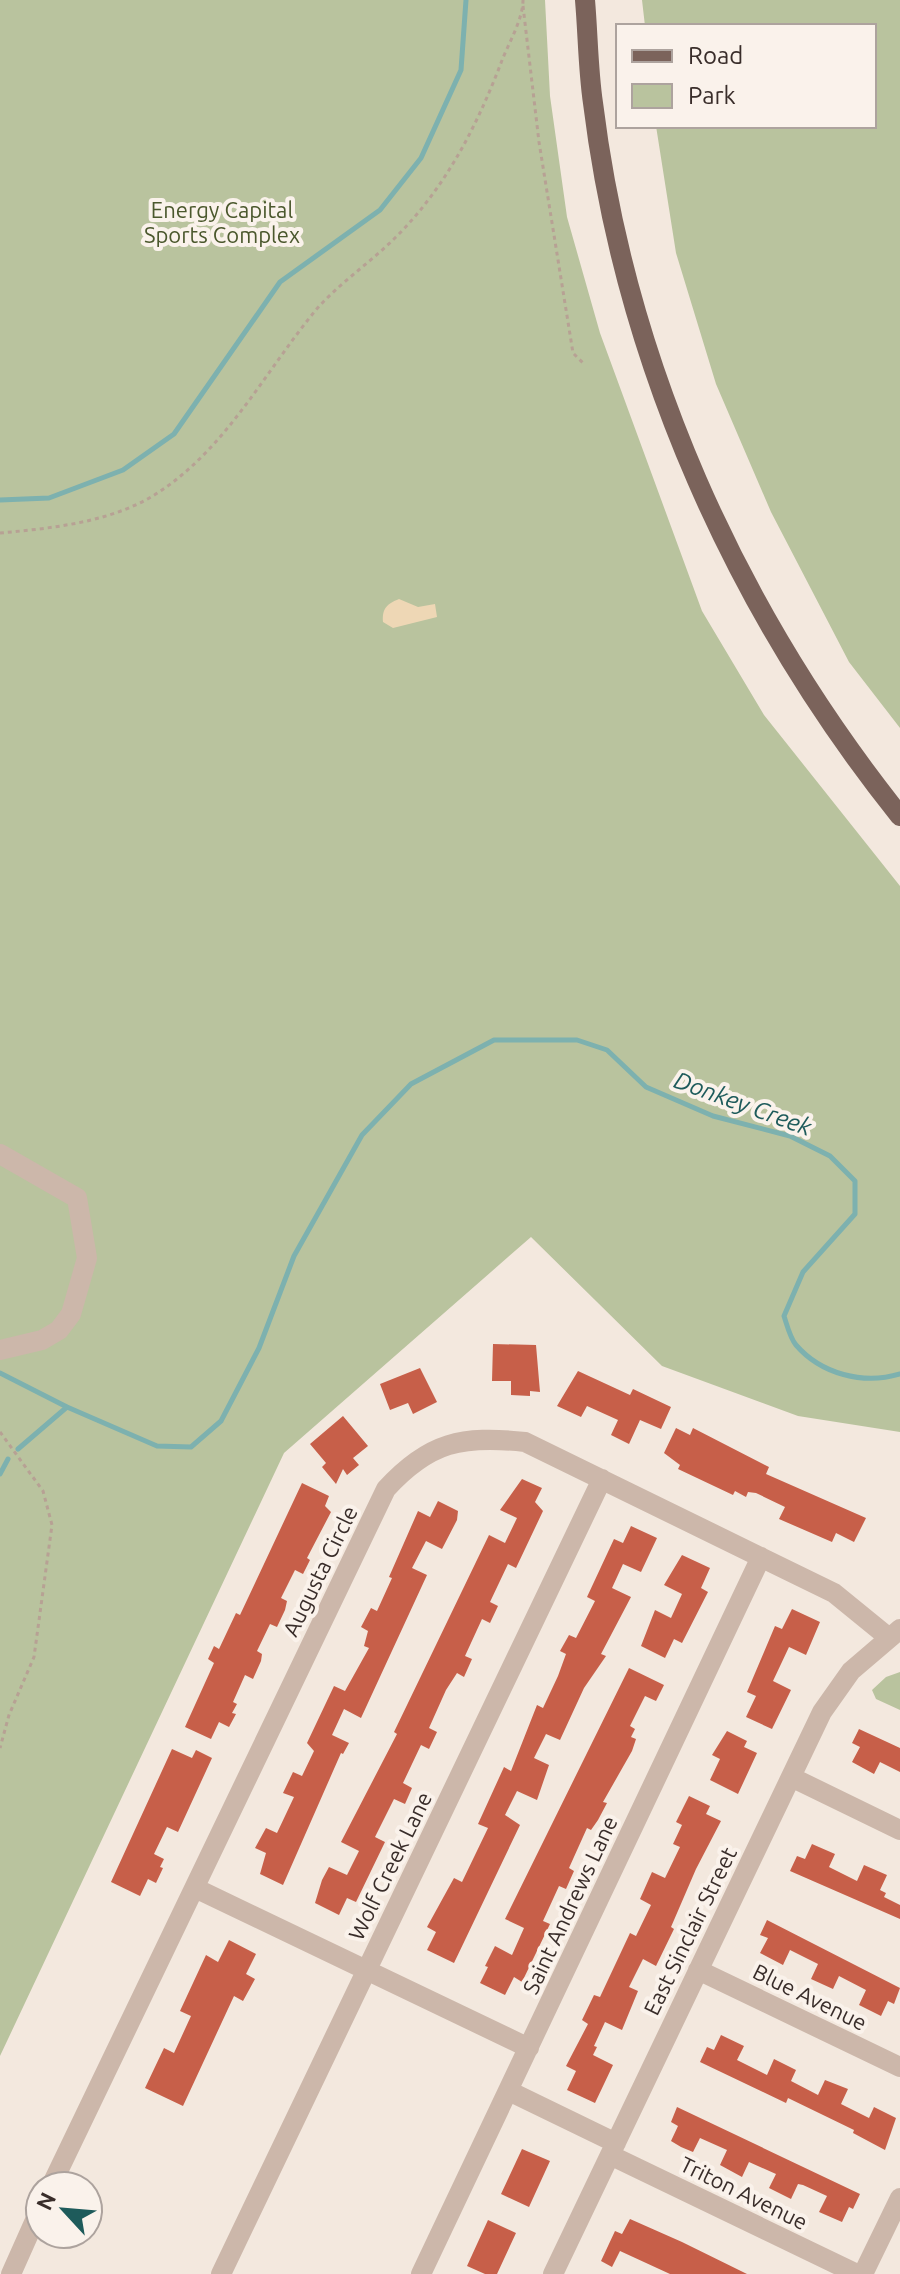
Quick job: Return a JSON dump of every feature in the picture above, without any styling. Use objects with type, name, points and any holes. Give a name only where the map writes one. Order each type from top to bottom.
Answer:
[{"type":"main road","points":[[585,0],[592,102],[606,181],[636,311],[666,407],[704,501],[776,636],[859,765],[900,816]]},
{"type":"street","points":[[0,1154],[77,1198],[87,1258],[71,1314],[59,1330],[42,1340],[0,1350]]},
{"type":"street","name":"Augusta Circle","points":[[59,2170],[386,1489],[410,1463],[448,1443],[485,1437],[525,1442],[834,1593],[894,1633]]},
{"type":"street","name":"Wolf Creek Lane","points":[[221,2274],[602,1479]]},
{"type":"street","name":"Saint Andrews Lane","points":[[421,2274],[761,1557]]},
{"type":"street","name":"East Sinclair Street","points":[[553,2274],[822,1712],[851,1671],[894,1633]]},
{"type":"street","points":[[791,1777],[900,1830]]},
{"type":"street","points":[[195,1888],[529,2048]]},
{"type":"street","name":"Blue Avenue","points":[[698,1970],[900,2067]]},
{"type":"street","name":"Triton Avenue","points":[[509,2091],[613,2149],[857,2274]]},
{"type":"street","points":[[863,2274],[900,2198]]},
{"type":"street","points":[[9,2260],[24,2235]]},
{"type":"path","points":[[523,0],[539,142],[561,256],[573,353],[583,363]]},
{"type":"path","points":[[0,533],[61,528],[109,514],[159,493],[191,469],[318,308],[395,238],[431,200],[464,148],[523,6]]},
{"type":"path","points":[[0,1432],[43,1491],[52,1525],[34,1657],[9,1715],[0,1748]]},
{"type":"green space","name":"Energy Capital Sports Complex","points":[[0,0],[545,0],[550,96],[567,217],[600,333],[702,611],[764,715],[900,886],[900,1432],[798,1416],[662,1366],[531,1237],[284,1453],[0,2056]]},
{"type":"green space","points":[[642,0],[900,0],[900,728],[849,662],[771,512],[716,384],[676,253],[656,128],[876,128],[876,24],[645,24]]},
{"type":"green space","points":[[900,1672],[900,1710],[876,1699],[872,1690],[886,1677]]},
{"type":"sand","points":[[399,599],[418,607],[435,604],[437,617],[393,628],[383,622],[383,613],[388,605]]},
{"type":"building","points":[[493,1344],[536,1345],[540,1392],[530,1391],[530,1396],[511,1395],[511,1381],[492,1381]]},
{"type":"building","points":[[420,1368],[437,1402],[413,1414],[408,1403],[390,1410],[380,1384]]},
{"type":"building","points":[[578,1371],[630,1395],[633,1389],[671,1407],[661,1429],[640,1420],[629,1444],[611,1435],[618,1420],[587,1406],[581,1417],[557,1406]]},
{"type":"building","points":[[343,1416],[368,1446],[353,1458],[359,1465],[347,1475],[343,1469],[336,1484],[322,1467],[326,1463],[310,1444]]},
{"type":"building","points":[[676,1428],[690,1435],[693,1428],[769,1467],[766,1474],[866,1518],[854,1542],[836,1533],[832,1542],[779,1519],[785,1507],[756,1493],[748,1492],[746,1497],[735,1491],[733,1495],[678,1469],[680,1465],[664,1453]]},
{"type":"building","points":[[522,1479],[542,1488],[535,1502],[543,1511],[516,1568],[508,1564],[490,1602],[498,1606],[490,1623],[482,1619],[465,1656],[472,1659],[464,1677],[457,1673],[446,1690],[429,1728],[437,1732],[429,1749],[421,1745],[403,1783],[412,1788],[405,1804],[394,1799],[375,1837],[385,1842],[356,1902],[347,1898],[339,1915],[315,1903],[322,1880],[329,1867],[347,1875],[359,1851],[341,1842],[397,1734],[394,1732],[489,1535],[505,1543],[517,1518],[500,1510]]},
{"type":"building","points":[[302,1483],[329,1496],[325,1506],[331,1512],[307,1558],[310,1560],[303,1574],[295,1570],[281,1598],[287,1601],[285,1610],[277,1627],[270,1624],[257,1651],[262,1654],[261,1661],[253,1679],[245,1675],[233,1702],[237,1704],[232,1713],[236,1714],[229,1727],[219,1722],[211,1739],[185,1727],[214,1663],[208,1659],[214,1646],[219,1649],[236,1613],[240,1615]]},
{"type":"building","points":[[438,1501],[458,1511],[457,1520],[442,1549],[426,1541],[412,1568],[427,1575],[361,1718],[344,1709],[332,1735],[349,1743],[341,1753],[283,1885],[260,1874],[266,1853],[255,1848],[266,1828],[277,1833],[294,1797],[283,1793],[293,1772],[302,1776],[314,1751],[307,1743],[334,1686],[345,1691],[369,1648],[364,1646],[368,1631],[361,1627],[371,1608],[377,1611],[418,1511],[430,1517]]},
{"type":"building","points":[[631,1526],[657,1538],[641,1572],[623,1564],[612,1588],[631,1597],[601,1654],[606,1656],[584,1688],[560,1740],[546,1734],[534,1758],[549,1765],[537,1800],[517,1791],[505,1815],[520,1825],[454,1963],[427,1950],[436,1932],[427,1927],[454,1878],[462,1882],[488,1828],[478,1824],[504,1767],[511,1771],[537,1705],[543,1708],[558,1676],[566,1654],[560,1651],[569,1635],[576,1638],[595,1601],[587,1597],[614,1539],[623,1543]]},
{"type":"building","points":[[682,1555],[710,1568],[701,1588],[708,1592],[682,1643],[674,1639],[665,1658],[641,1646],[655,1610],[671,1618],[682,1594],[664,1585]]},
{"type":"building","points":[[792,1609],[820,1622],[806,1655],[789,1647],[773,1681],[791,1690],[772,1729],[746,1717],[756,1696],[747,1692],[775,1626],[782,1629]]},
{"type":"building","points":[[629,1668],[664,1685],[656,1701],[645,1696],[630,1726],[635,1729],[631,1737],[636,1739],[632,1751],[603,1802],[607,1803],[598,1820],[591,1830],[587,1828],[569,1868],[574,1871],[566,1889],[559,1886],[543,1921],[550,1924],[522,1982],[514,1977],[505,1995],[480,1983],[488,1967],[485,1966],[495,1946],[512,1955],[524,1928],[505,1919]]},
{"type":"building","points":[[859,1729],[900,1748],[900,1772],[880,1762],[874,1774],[852,1762],[860,1747],[852,1743]]},
{"type":"building","points":[[727,1731],[747,1741],[744,1747],[757,1753],[738,1794],[710,1780],[720,1759],[712,1755]]},
{"type":"building","points":[[172,1749],[192,1758],[196,1750],[212,1758],[178,1832],[167,1827],[154,1854],[164,1859],[156,1883],[148,1879],[140,1896],[111,1882]]},
{"type":"building","points":[[689,1796],[710,1806],[706,1814],[721,1821],[696,1869],[671,1927],[674,1929],[656,1966],[643,1959],[629,1987],[638,1991],[622,2030],[605,2022],[594,2046],[597,2047],[593,2055],[613,2065],[595,2103],[567,2090],[576,2071],[566,2066],[588,2024],[582,2020],[594,1995],[600,1997],[630,1933],[636,1936],[651,1905],[640,1899],[652,1872],[665,1878],[680,1847],[673,1844],[682,1825],[676,1822]]},
{"type":"building","points":[[812,1844],[835,1854],[829,1867],[857,1881],[864,1865],[887,1875],[880,1890],[886,1893],[884,1897],[900,1905],[900,1919],[790,1871],[797,1856],[805,1859]]},
{"type":"building","points":[[767,1920],[900,1988],[894,2004],[888,2001],[881,2016],[859,2005],[866,1990],[839,1976],[833,1989],[811,1979],[818,1964],[790,1950],[783,1965],[760,1953],[768,1938],[760,1935]]},
{"type":"building","points":[[229,1940],[256,1954],[246,1974],[255,1979],[243,2001],[234,1996],[183,2106],[145,2088],[164,2048],[174,2053],[191,2016],[180,2011],[206,1955],[218,1962]]},
{"type":"building","points":[[721,2035],[744,2046],[737,2060],[767,2075],[774,2059],[796,2070],[791,2081],[818,2095],[825,2080],[848,2089],[841,2104],[869,2118],[874,2107],[896,2118],[885,2150],[853,2133],[854,2130],[788,2098],[786,2103],[700,2062],[707,2047],[714,2050]]},
{"type":"building","points":[[677,2107],[860,2194],[853,2209],[849,2207],[842,2222],[819,2212],[827,2196],[798,2184],[791,2199],[769,2188],[776,2174],[749,2162],[742,2177],[720,2165],[727,2150],[700,2138],[693,2152],[681,2147],[671,2141],[678,2126],[671,2122]]},
{"type":"building","points":[[522,2149],[550,2161],[529,2207],[501,2194]]},
{"type":"building","points":[[630,2219],[747,2274],[670,2274],[620,2251],[612,2267],[601,2261],[615,2231],[622,2234]]},
{"type":"building","points":[[488,2220],[516,2233],[497,2274],[485,2274],[467,2266]]},
{"type":"waterway","points":[[0,500],[49,498],[123,470],[174,434],[280,282],[380,210],[421,158],[461,70],[466,0]]},
{"type":"waterway","name":"Donkey Creek","points":[[18,1449],[67,1407],[157,1446],[191,1447],[221,1421],[259,1348],[294,1256],[362,1135],[411,1084],[494,1040],[577,1040],[607,1050],[646,1087],[713,1116],[790,1136],[830,1156],[855,1181],[855,1214],[803,1272],[784,1316],[796,1345],[830,1370],[872,1378],[900,1374]]},
{"type":"waterway","name":"Donkey Creek","points":[[0,1373],[67,1407]]},
{"type":"waterway","name":"Donkey Creek","points":[[0,1474],[8,1459]]}]
